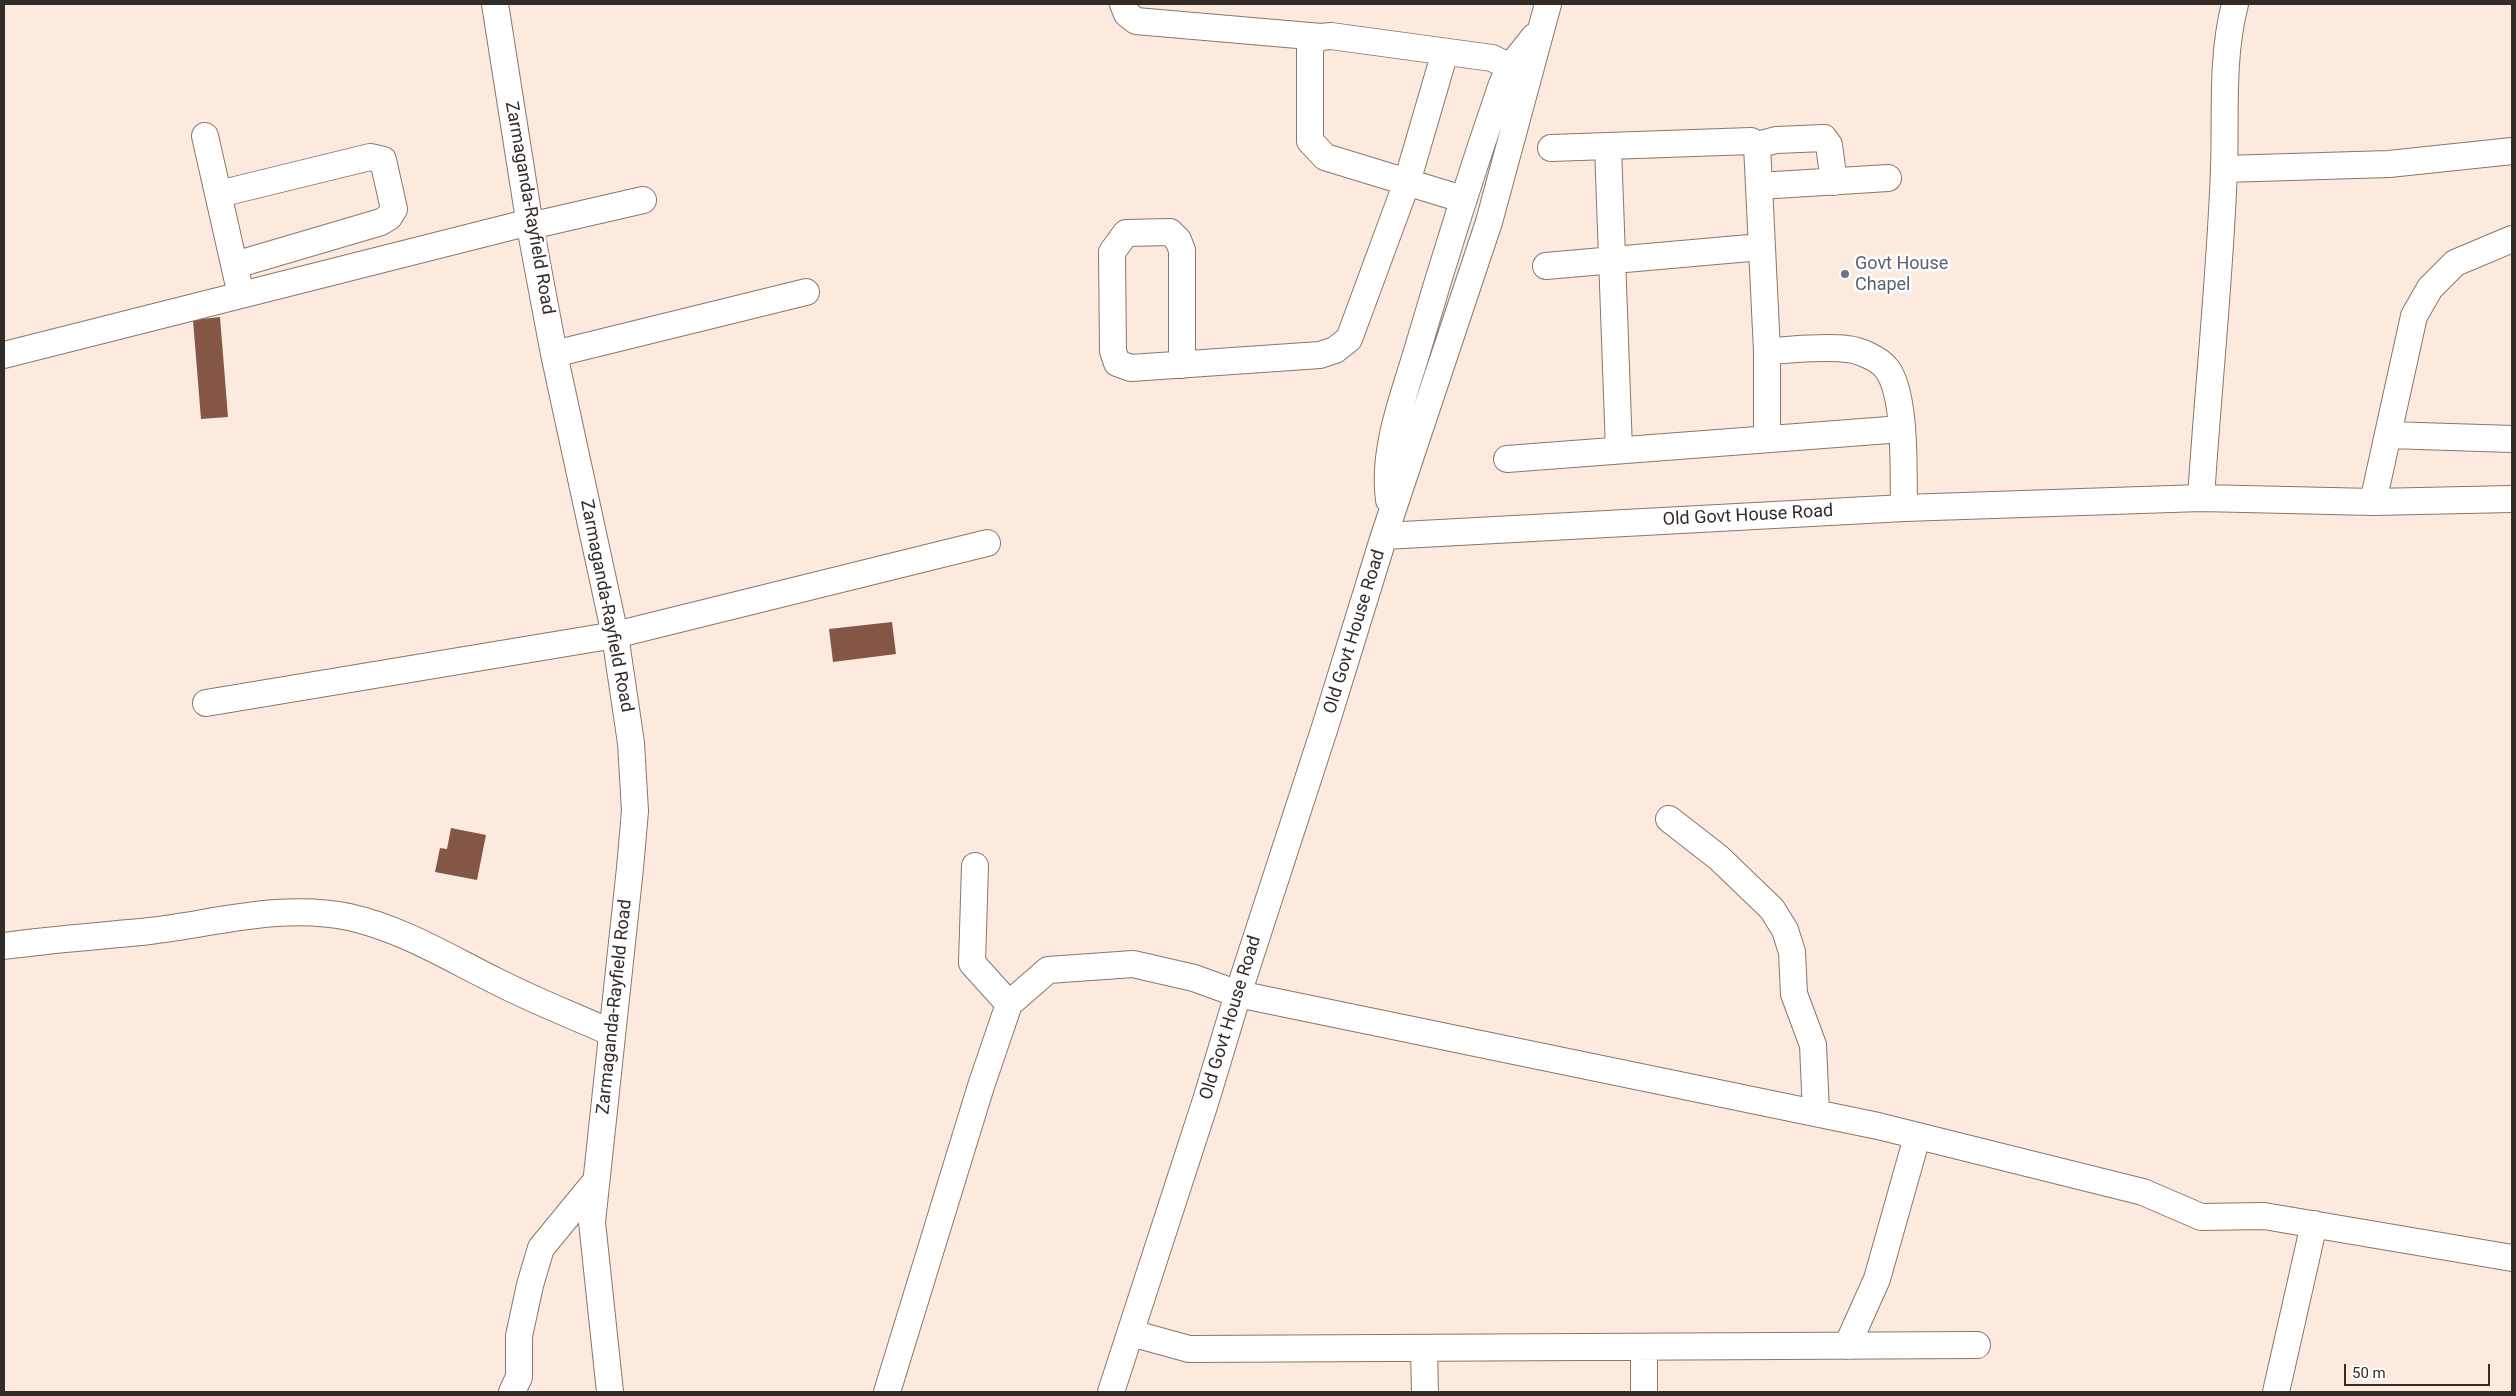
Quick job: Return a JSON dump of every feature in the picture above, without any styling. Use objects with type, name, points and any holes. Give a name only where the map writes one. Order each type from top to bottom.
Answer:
[{"type":"street","name":"Zarmaganda-Rayfield Road","points":[[495,4],[530,224],[554,354],[616,635],[631,743],[635,811],[592,1222],[610,1392]]},
{"type":"street","points":[[1123,4],[1127,14],[1136,21],[1193,15],[1321,37],[1331,36],[1492,58],[1510,67]]},
{"type":"street","points":[[2201,498],[2224,169],[2225,68],[2229,26],[2235,4]]},
{"type":"street","points":[[1388,527],[1387,486],[1393,435],[1462,199],[1510,67],[1545,16]]},
{"type":"street","points":[[1388,527],[1478,256],[1545,16]]},
{"type":"street","points":[[1321,37],[1310,43],[1310,141],[1325,157],[1462,199]]},
{"type":"street","points":[[1182,365],[1182,250],[1178,240],[1170,232],[1126,233],[1112,252],[1113,351],[1117,363],[1131,368],[1182,365],[1320,355],[1335,350],[1349,339],[1407,182],[1445,52]]},
{"type":"street","points":[[205,136],[242,296]]},
{"type":"street","points":[[1552,148],[1751,141],[1757,144],[1776,140],[1824,138],[1829,145],[1834,182]]},
{"type":"street","points":[[1757,144],[1767,351],[1767,438]]},
{"type":"street","points":[[1608,147],[1619,450]]},
{"type":"street","points":[[2224,169],[2389,164],[2512,151]]},
{"type":"street","points":[[219,194],[370,157],[383,160],[385,168],[394,209],[381,222],[235,265]]},
{"type":"street","points":[[1759,186],[1888,178]]},
{"type":"street","points":[[4,355],[530,224],[643,200]]},
{"type":"street","points":[[2373,502],[2414,316],[2430,288],[2455,264],[2512,238]]},
{"type":"street","points":[[1448,246],[1478,256]]},
{"type":"street","points":[[1546,266],[1761,248]]},
{"type":"street","points":[[554,354],[806,292]]},
{"type":"street","points":[[1767,351],[1848,349],[1873,358],[1887,369],[1898,395],[1902,429],[1904,508]]},
{"type":"street","points":[[1507,460],[1767,438],[1902,429]]},
{"type":"street","points":[[2389,436],[2512,439]]},
{"type":"street","name":"Old Govt House Road","points":[[1112,1392],[1388,527],[2201,498],[2373,502],[2512,499]]},
{"type":"street","points":[[206,703],[616,635],[987,543]]},
{"type":"street","points":[[1670,819],[1719,858],[1772,909],[1785,930],[1792,952],[1794,994],[1813,1045],[1816,1112]]},
{"type":"street","points":[[975,866],[972,963],[1009,1004]]},
{"type":"street","points":[[4,946],[152,931],[263,912],[310,912],[348,917],[388,928],[440,952],[499,983],[612,1032]]},
{"type":"street","points":[[887,1392],[981,1086],[1009,1004],[1048,970],[1133,964],[1194,978],[1238,994],[1816,1112],[2143,1192],[2201,1218],[2264,1216],[2512,1258]]},
{"type":"street","points":[[1846,1346],[1878,1279],[1917,1137]]},
{"type":"street","points":[[512,1392],[519,1377],[519,1336],[530,1285],[541,1248],[596,1181]]},
{"type":"street","points":[[2276,1392],[2314,1224]]},
{"type":"street","points":[[1130,1333],[1189,1349],[1977,1346]]},
{"type":"street","points":[[1644,1347],[1644,1392]]},
{"type":"street","points":[[1424,1348],[1425,1392]]},
{"type":"building","points":[[220,317],[228,417],[201,419],[193,320]]},
{"type":"building","points":[[892,622],[896,654],[833,662],[829,629]]},
{"type":"building","points":[[451,828],[486,835],[477,880],[435,872],[440,848],[447,849]]},
{"type":"place","name":"Govt House Chapel","points":[[1845,274]]}]
